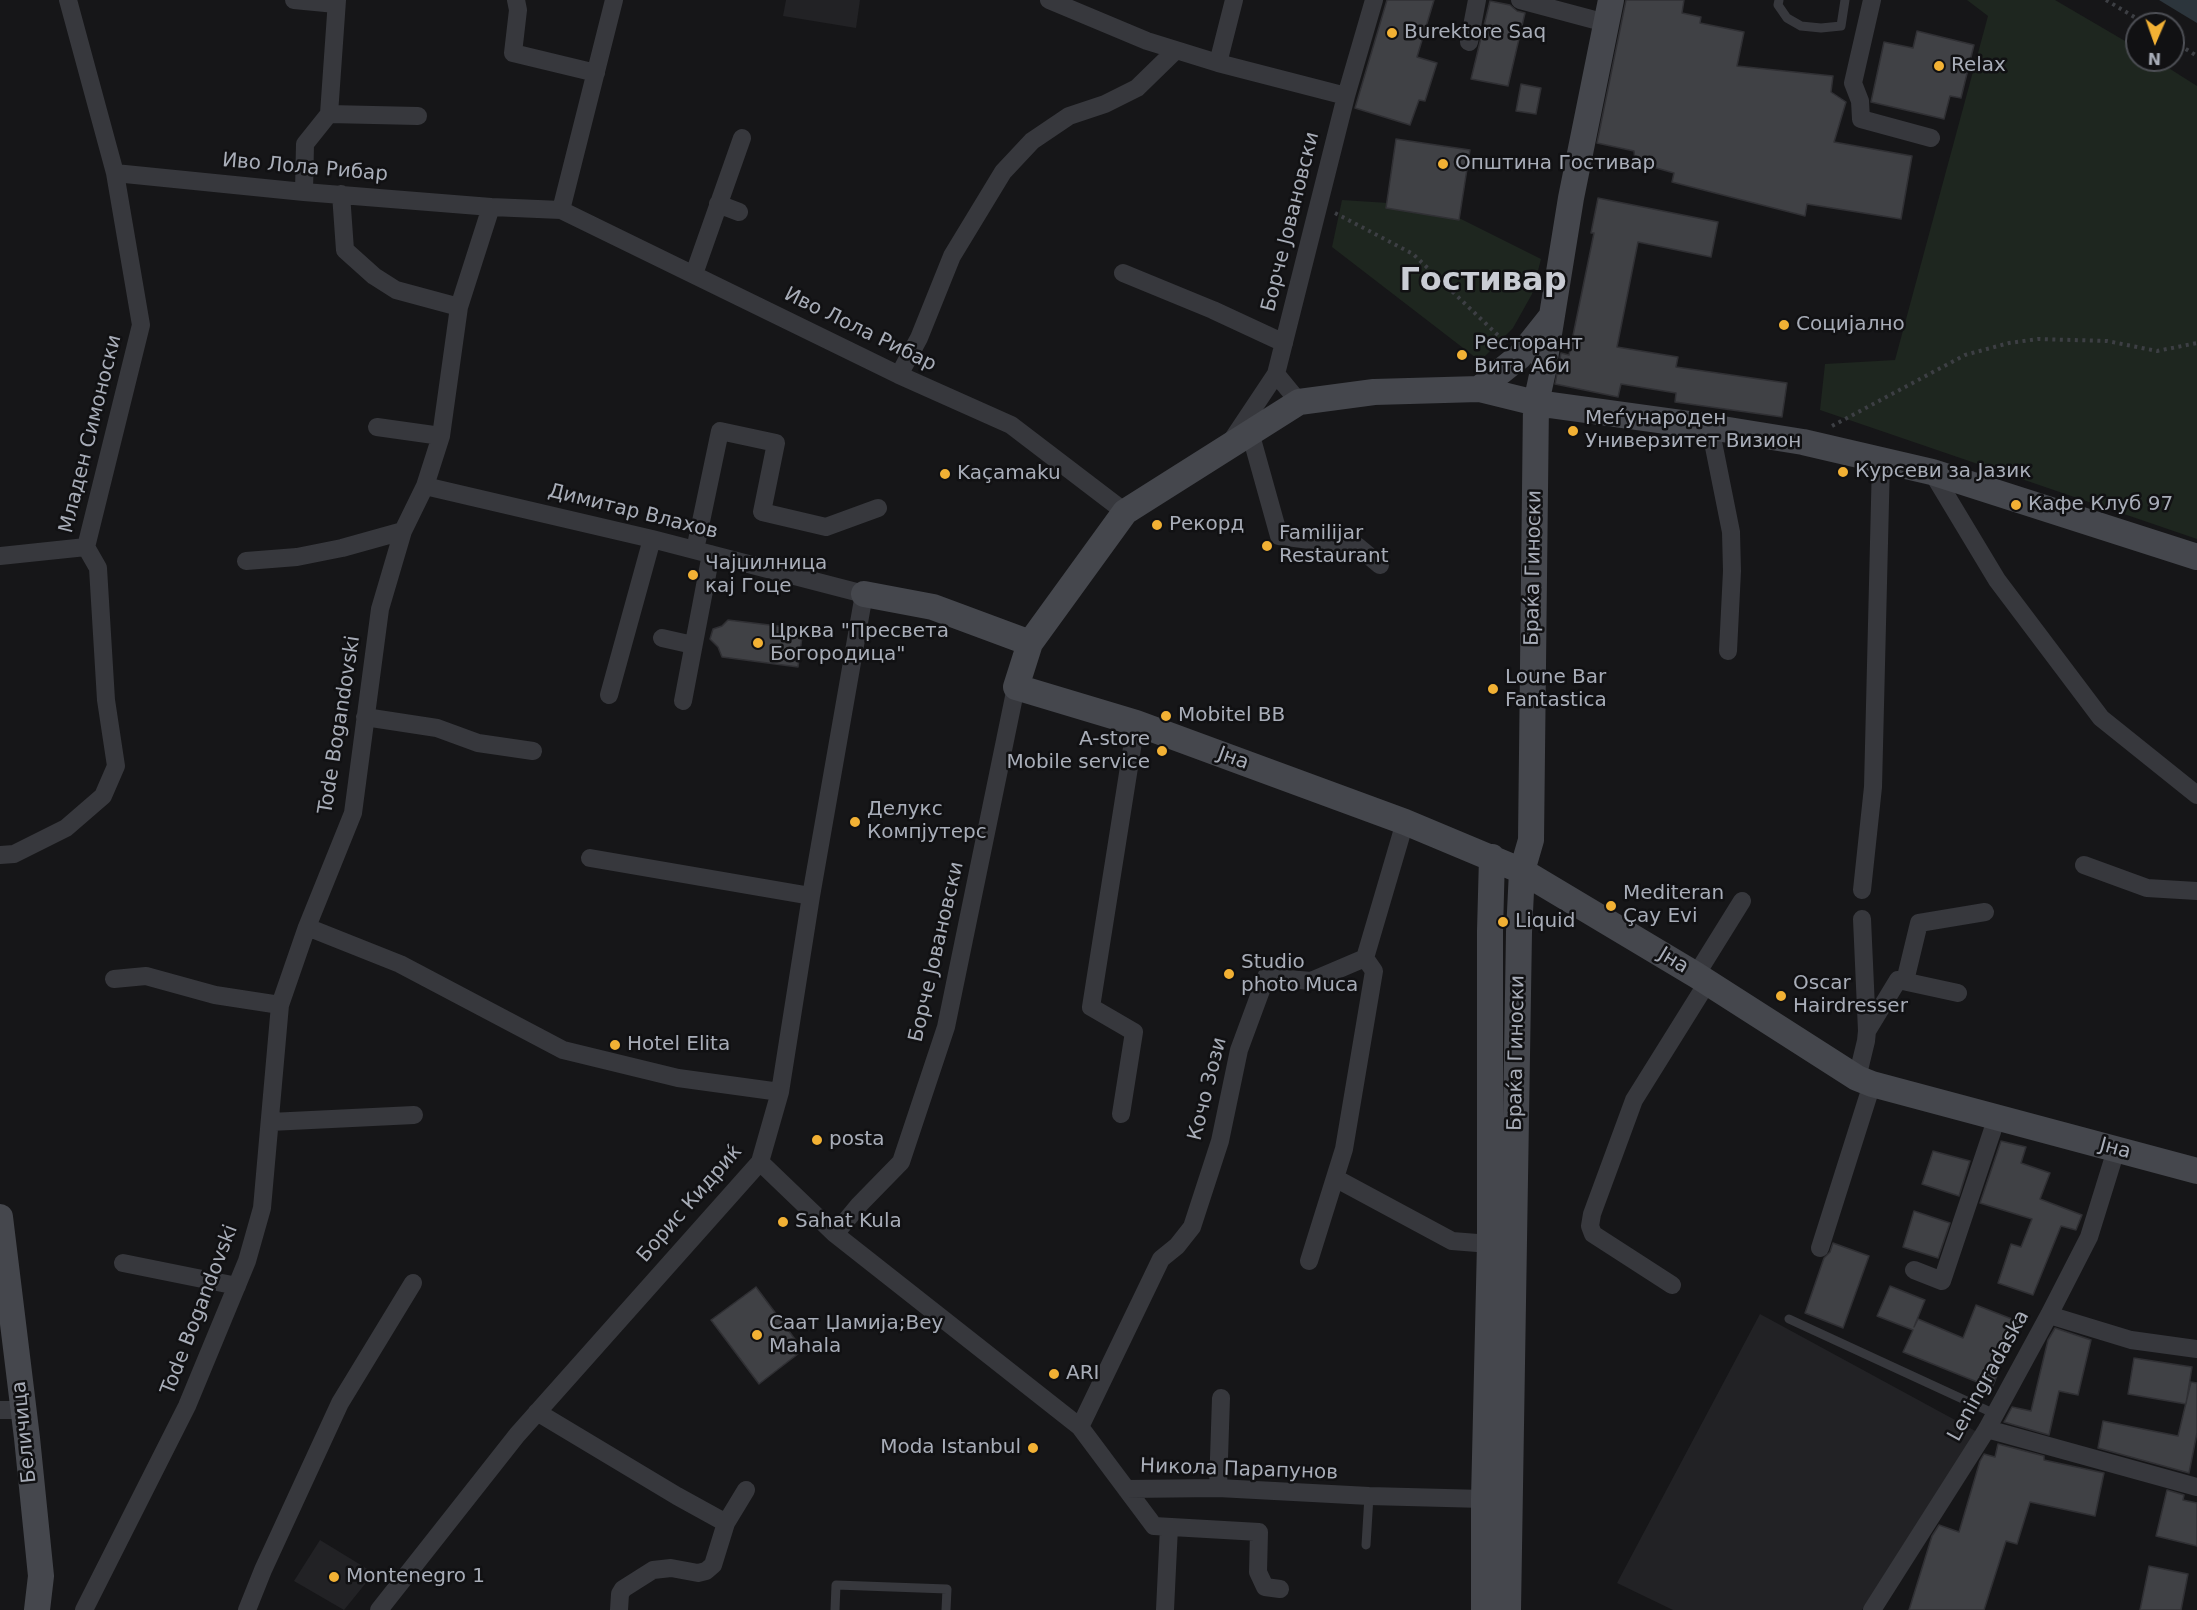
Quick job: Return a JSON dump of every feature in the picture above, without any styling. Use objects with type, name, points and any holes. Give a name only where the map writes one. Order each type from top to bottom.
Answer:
[{"type":"street","name":"Младен Симоноски","points":[[0,855],[14,854],[66,828],[103,796],[116,766],[106,700],[98,568],[86,547],[141,325],[115,173],[68,0]]},
{"type":"street","points":[[294,0],[336,2],[329,114],[305,144],[304,192]]},
{"type":"street","points":[[516,0],[518,10],[513,53],[596,74]]},
{"type":"street","points":[[491,207],[561,210],[614,0]]},
{"type":"street","points":[[1049,0],[1148,41],[1218,63],[1346,96]]},
{"type":"street","points":[[1218,63],[1234,0]]},
{"type":"street","name":"Борче Јовановски","points":[[1239,438],[1276,374],[1346,96],[1374,0]]},
{"type":"street","points":[[1469,42],[1478,0]]},
{"type":"street","points":[[1520,0],[1608,11]]},
{"type":"street","points":[[1872,0],[1853,83],[1860,101],[1861,119],[1932,138]]},
{"type":"street","name":"Браќа Гиноски","points":[[1508,1610],[1519,932],[1522,871],[1531,840],[1536,403],[1571,198],[1608,11]]},
{"type":"street","points":[[899,375],[919,338],[952,256],[1003,172],[1032,141],[1069,116],[1105,104],[1137,88],[1176,50]]},
{"type":"street","points":[[329,114],[418,116]]},
{"type":"street","points":[[694,274],[742,138]]},
{"type":"street","name":"Иво Лола Рибар","points":[[115,173],[304,192],[491,207]]},
{"type":"street","points":[[341,194],[345,250],[375,276],[396,290],[459,307]]},
{"type":"street","points":[[718,204],[739,212]]},
{"type":"street","name":"Tode Bogandovski","points":[[84,1610],[187,1406],[247,1261],[262,1208],[280,1005],[307,927],[353,813],[380,609],[402,531],[425,486],[441,436],[459,307],[491,207]]},
{"type":"street","name":"Иво Лола Рибар","points":[[561,210],[899,375],[1011,425],[1125,512]]},
{"type":"street","points":[[1123,273],[1214,310],[1284,344]]},
{"type":"street","points":[[1479,389],[1520,356],[1552,317]]},
{"type":"street","points":[[1276,374],[1299,402]]},
{"type":"street","points":[[1016,687],[1030,643],[1125,512],[1299,402],[1374,392],[1479,389],[1536,403],[1803,442],[1932,472],[2197,558]]},
{"type":"street","points":[[377,427],[441,436]]},
{"type":"street","points":[[1710,427],[1731,532],[1732,571],[1728,651]]},
{"type":"street","points":[[683,701],[693,645],[720,431],[776,443],[762,513],[826,527],[878,508]]},
{"type":"street","points":[[1239,438],[1279,536],[1357,546],[1380,565]]},
{"type":"street","points":[[1862,890],[1873,787],[1881,461]]},
{"type":"street","points":[[1932,472],[1997,580],[2101,718],[2197,795]]},
{"type":"street","name":"Димитар Влахов","points":[[425,486],[652,539],[864,594]]},
{"type":"street","points":[[246,561],[297,557],[342,548],[402,531]]},
{"type":"street","points":[[609,695],[652,539]]},
{"type":"street","points":[[0,556],[86,547]]},
{"type":"street","points":[[864,594],[933,607],[1030,643]]},
{"type":"street","name":"Борис Кидриќ","points":[[379,1610],[537,1412],[760,1162],[780,1092],[811,896],[864,594]]},
{"type":"street","points":[[662,638],[693,645]]},
{"type":"street","name":"Борче Јовановски","points":[[835,1234],[859,1205],[901,1162],[943,1038],[1016,687]]},
{"type":"street","name":"Јна","points":[[1016,687],[1136,723],[1492,857],[1522,871],[1864,1081],[2197,1171]]},
{"type":"street","points":[[364,717],[437,728],[478,743],[533,751]]},
{"type":"street","points":[[1121,1114],[1134,1032],[1091,1007],[1136,723]]},
{"type":"street","points":[[1309,1261],[1344,1149],[1374,971],[1365,958],[1404,822]]},
{"type":"street","name":"Браќа Гиноски","points":[[1484,1610],[1484,1499],[1490,1244],[1492,857]]},
{"type":"street","points":[[590,858],[811,896]]},
{"type":"street","points":[[2084,865],[2147,888],[2197,891]]},
{"type":"street","points":[[1672,1285],[1593,1234],[1590,1226],[1592,1214],[1634,1100],[1742,902]]},
{"type":"street","points":[[1905,981],[1919,922],[1985,912]]},
{"type":"street","points":[[1820,1248],[1864,1081],[1867,1031],[1862,919]]},
{"type":"street","points":[[307,927],[400,964],[563,1050],[678,1078],[780,1092]]},
{"type":"street","name":"Кочо Зози","points":[[1080,1427],[1161,1259],[1177,1246],[1192,1227],[1220,1141],[1239,1050],[1266,977],[1311,981],[1365,958]]},
{"type":"street","points":[[114,979],[146,976],[215,995],[280,1005]]},
{"type":"street","points":[[1867,1031],[1898,980],[1958,993]]},
{"type":"street","points":[[270,1122],[414,1115]]},
{"type":"street","points":[[1914,1270],[1942,1281],[1997,1117]]},
{"type":"street","name":"Leningradaska","points":[[1872,1610],[1991,1422],[2049,1315],[2089,1237],[2116,1150]]},
{"type":"street","name":"Никола Парапунов","points":[[760,1162],[835,1234],[1080,1427],[1126,1489],[1218,1488],[1484,1499]]},
{"type":"street","points":[[1335,1178],[1452,1241],[1490,1244]]},
{"type":"street","name":"Беличица","points":[[0,1217],[12,1410],[41,1576]]},
{"type":"street","points":[[123,1263],[237,1286]]},
{"type":"street","points":[[247,1610],[262,1570],[340,1403],[413,1283]]},
{"type":"street","points":[[2049,1315],[2131,1340],[2197,1349]]},
{"type":"street","points":[[1218,1488],[1221,1398]]},
{"type":"street","points":[[537,1412],[726,1523]]},
{"type":"street","points":[[1991,1422],[2197,1487]]},
{"type":"street","points":[[1126,1489],[1154,1526],[1259,1532],[1258,1572],[1265,1587],[1281,1589]]},
{"type":"street","points":[[619,1610],[620,1594],[623,1589],[653,1570],[671,1568],[698,1573],[706,1571],[713,1565],[726,1523],[746,1490]]},
{"type":"street","points":[[1165,1610],[1169,1527]]},
{"type":"street","points":[[37,1610],[41,1576]]},
{"type":"street","points":[[41,1576],[53,1610]]},
{"type":"lane","points":[[1779,0],[1778,5],[1787,18],[1801,26],[1821,28],[1841,26],[1845,0]]},
{"type":"lane","points":[[1789,1319],[1991,1422]]},
{"type":"lane","points":[[1366,1545],[1369,1496]]},
{"type":"lane","points":[[835,1610],[836,1585],[947,1589],[946,1610]]},
{"type":"path","points":[[2106,0],[2126,12]]},
{"type":"path","points":[[1318,204],[1413,254],[1520,356]]},
{"type":"path","points":[[1803,442],[1965,355],[2009,343],[2038,339],[2108,341],[2157,351],[2197,343]]},
{"type":"shaded area","points":[[786,0],[860,0],[856,28],[783,16]]},
{"type":"shaded area","points":[[1967,0],[2055,0],[2125,41],[2125,72],[2175,72],[2197,86],[2197,539],[1820,410],[1825,364],[1895,360],[1988,16]]},
{"type":"shaded area","points":[[2159,0],[2197,0],[2197,23],[2185,16],[2185,12],[2179,12]]},
{"type":"shaded area","points":[[1342,200],[1435,206],[1541,259],[1532,294],[1513,328],[1480,361],[1332,247]]},
{"type":"shaded area","points":[[1760,1314],[1979,1433],[1862,1610],[1673,1610],[1617,1583]]},
{"type":"shaded area","name":"Montenegro 1","points":[[320,1540],[374,1573],[344,1610],[294,1581]]},
{"type":"building","points":[[1387,0],[1434,0],[1417,57],[1437,63],[1425,101],[1419,100],[1410,125],[1355,108]]},
{"type":"building","points":[[1626,0],[1684,0],[1682,13],[1701,17],[1700,23],[1744,32],[1737,66],[1833,76],[1831,92],[1846,102],[1834,142],[1912,156],[1901,219],[1807,204],[1805,216],[1672,182],[1674,173],[1635,162],[1634,151],[1597,143]]},
{"type":"building","points":[[1490,1],[1510,5],[1517,11],[1525,13],[1508,86],[1471,79]]},
{"type":"building","points":[[1917,31],[1974,45],[1961,98],[1950,96],[1944,119],[1871,102],[1884,42],[1913,48]]},
{"type":"building","points":[[1521,84],[1541,88],[1536,114],[1516,111]]},
{"type":"building","points":[[1396,139],[1470,150],[1459,220],[1386,208]]},
{"type":"building","points":[[1598,198],[1718,222],[1711,257],[1638,242],[1617,347],[1678,357],[1676,367],[1787,383],[1782,417],[1675,402],[1676,393],[1621,384],[1618,397],[1555,384],[1561,353],[1569,355],[1594,233],[1591,233]]},
{"type":"building","name":"Црква \"Пресвета Богородица\"","points":[[728,620],[803,629],[798,667],[722,657],[718,647],[710,639],[713,629],[722,626]]},
{"type":"building","points":[[2001,1141],[2026,1147],[2021,1163],[2050,1173],[2040,1199],[2082,1215],[2076,1230],[2061,1226],[2033,1295],[1998,1283],[2011,1244],[2021,1247],[2032,1219],[1980,1203]]},
{"type":"building","points":[[1933,1151],[1970,1161],[1959,1196],[1922,1184]]},
{"type":"building","points":[[1914,1211],[1950,1223],[1938,1258],[1903,1247]]},
{"type":"building","points":[[1833,1243],[1869,1256],[1843,1328],[1805,1313],[1824,1258],[1830,1252]]},
{"type":"building","points":[[1890,1286],[1925,1300],[1914,1327],[1918,1319],[1963,1338],[1976,1305],[2022,1323],[2010,1352],[2007,1351],[1992,1388],[1903,1352],[1913,1330],[1877,1316]]},
{"type":"building","name":"Саат Џамија;Bey Mahala","points":[[756,1287],[803,1350],[759,1384],[711,1320]]},
{"type":"building","points":[[2055,1328],[2091,1340],[2078,1395],[2059,1391],[2049,1435],[2004,1422],[2012,1407],[2031,1411],[2048,1340]]},
{"type":"building","points":[[2134,1358],[2192,1367],[2186,1404],[2128,1394]]},
{"type":"building","points":[[2191,1382],[2197,1383],[2197,1433],[2189,1473],[2098,1448],[2103,1421],[2178,1436]]},
{"type":"building","points":[[1998,1444],[2044,1456],[2044,1460],[2104,1473],[2095,1516],[2030,1502],[2017,1544],[2006,1541],[1984,1610],[1909,1610],[1932,1536],[1939,1525],[1959,1532],[1980,1461],[1984,1454],[1995,1457]]},
{"type":"building","points":[[2167,1490],[2184,1495],[2183,1500],[2197,1503],[2197,1546],[2156,1536]]},
{"type":"building","points":[[2149,1566],[2188,1574],[2181,1610],[2140,1610]]},
{"type":"place","name":"Burektore Saq","points":[[1392,33]]},
{"type":"place","name":"Relax","points":[[1939,66]]},
{"type":"place","name":"Општина Гостивар","points":[[1443,164]]},
{"type":"place","name":"Социјално","points":[[1784,325]]},
{"type":"place","name":"Ресторант Вита Аби","points":[[1462,355]]},
{"type":"place","name":"Меѓународен Универзитет Визион","points":[[1573,431]]},
{"type":"place","name":"Курсеви за Јазик","points":[[1843,472]]},
{"type":"place","name":"Kaçamaku","points":[[945,474]]},
{"type":"place","name":"Кафе Клуб 97","points":[[2016,505]]},
{"type":"place","name":"Рекорд","points":[[1157,525]]},
{"type":"place","name":"Familijar Restaurant","points":[[1267,546]]},
{"type":"place","name":"Чајџилница кај Гоце","points":[[693,575]]},
{"type":"place","name":"Црква \"Пресвета Богородица\"","points":[[758,643]]},
{"type":"place","name":"Loune Bar Fantastica","points":[[1493,689]]},
{"type":"place","name":"Mobitel BB","points":[[1166,716]]},
{"type":"place","name":"A-store Mobile service","points":[[1162,751]]},
{"type":"place","name":"Делукс Компјутерс","points":[[855,822]]},
{"type":"place","name":"Mediteran Çay Evi","points":[[1611,906]]},
{"type":"place","name":"Liquid","points":[[1503,922]]},
{"type":"place","name":"Studio photo Muca","points":[[1229,974]]},
{"type":"place","name":"Oscar Hairdresser","points":[[1781,996]]},
{"type":"place","name":"Hotel Elita","points":[[615,1045]]},
{"type":"place","name":"posta","points":[[817,1140]]},
{"type":"place","name":"Sahat Kula","points":[[783,1222]]},
{"type":"place","name":"Саат Џамија;Bey Mahala","points":[[757,1335]]},
{"type":"place","name":"ARI","points":[[1054,1374]]},
{"type":"place","name":"Moda Istanbul","points":[[1033,1448]]},
{"type":"place","name":"Montenegro 1","points":[[334,1577]]},
{"type":"district","name":"Гостивар","points":[[1483,282]]}]
